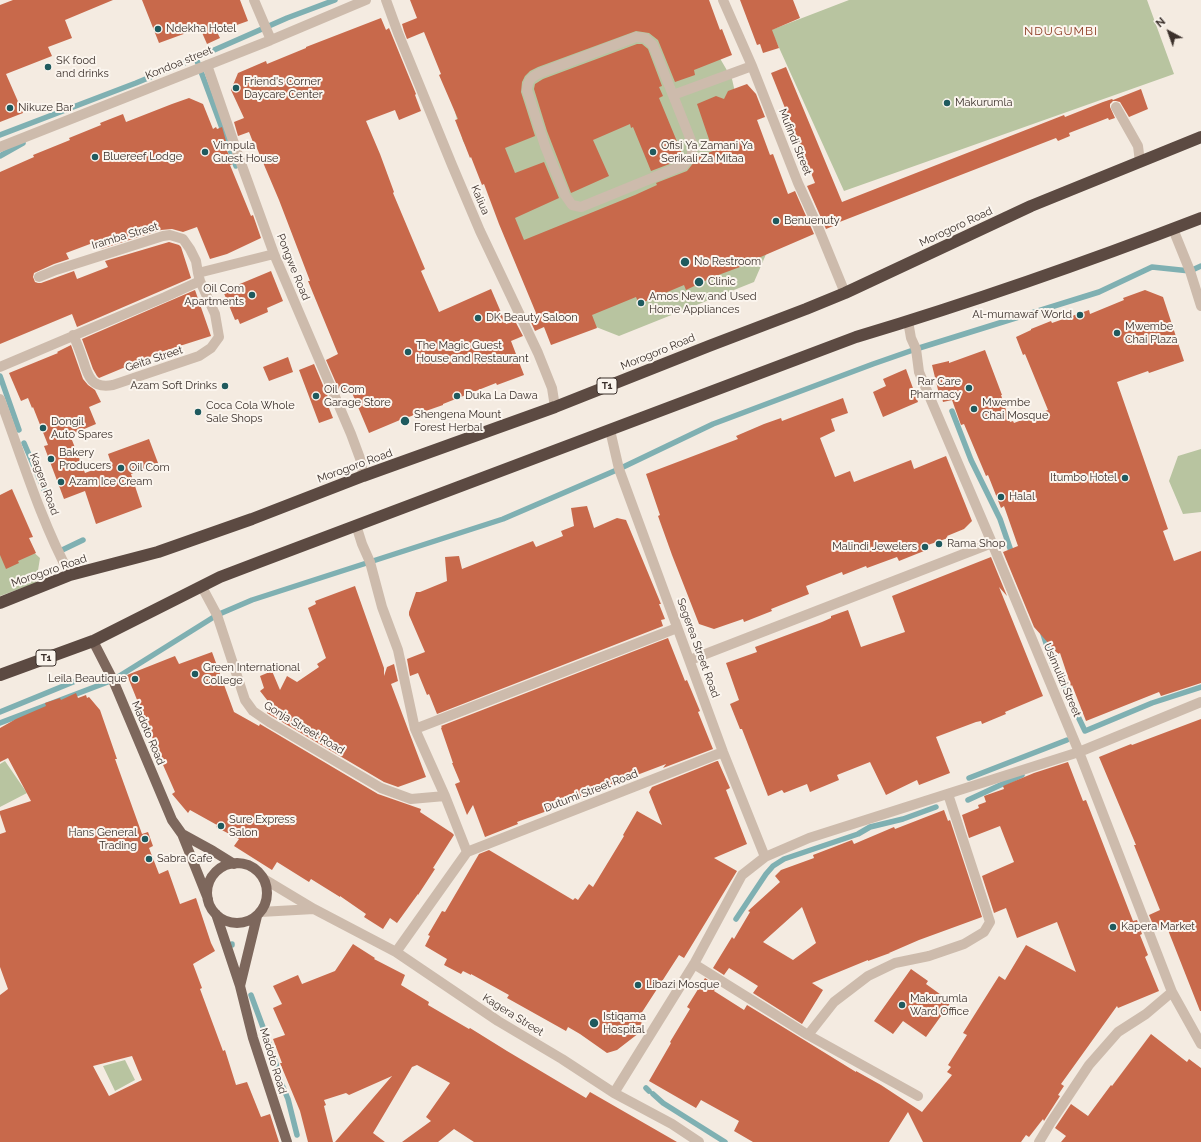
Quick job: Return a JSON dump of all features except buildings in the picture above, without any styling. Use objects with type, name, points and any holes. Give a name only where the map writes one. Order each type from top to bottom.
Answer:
[{"type":"highway","name":"Morogoro Road","points":[[0,603],[70,575],[158,552],[252,519],[363,476],[555,407],[845,293],[1031,206],[1201,137]]},
{"type":"highway","name":"T1","points":[[0,675],[93,641],[220,577],[356,525],[856,337],[908,322],[1017,286],[1201,218]]},
{"type":"main road","name":"Madoto Road","points":[[93,641],[113,680],[172,820],[182,834],[208,899]]},
{"type":"main road","name":"Madoto Road","points":[[182,834],[213,850],[234,864]]},
{"type":"main road","points":[[234,864],[243,864],[251,867],[264,879],[266,886],[266,900],[264,906],[251,920],[244,923],[236,923],[222,919],[211,907],[208,899],[209,886],[214,874],[221,869],[234,864]]},
{"type":"main road","name":"Madoto Road","points":[[216,914],[240,986],[253,1038],[286,1142]]},
{"type":"main road","name":"Madoto Road","points":[[240,986],[258,914]]},
{"type":"street","points":[[254,0],[270,40]]},
{"type":"street","name":"Kondoa street","points":[[0,147],[270,40],[366,0]]},
{"type":"street","name":"Kaliua","points":[[386,0],[398,33],[480,231],[541,359],[552,388],[555,407]]},
{"type":"street","name":"Mufindi Street","points":[[723,0],[752,66],[798,183],[845,293]]},
{"type":"street","points":[[636,37],[645,38],[653,45],[673,96],[692,143],[692,155],[684,165],[581,207],[572,204],[565,195],[548,153],[527,90],[528,82],[532,77],[636,37]]},
{"type":"street","name":"Pongwe Road","points":[[207,65],[274,254],[351,434],[361,461],[363,476]]},
{"type":"street","points":[[673,96],[752,66]]},
{"type":"street","points":[[1116,107],[1138,146],[1140,162]]},
{"type":"street","points":[[1173,229],[1190,271],[1201,306]]},
{"type":"street","name":"Iramba Street","points":[[39,278],[56,270],[156,238],[170,235],[183,239],[190,249],[196,261],[199,277],[205,292]]},
{"type":"street","points":[[0,367],[165,297],[199,277],[274,254]]},
{"type":"street","name":"Geita Street","points":[[74,335],[88,376],[99,385],[113,385],[199,356],[211,348],[219,337],[215,314],[205,292]]},
{"type":"street","name":"Usimulizi Street","points":[[908,322],[916,350],[919,372],[1079,752],[1172,992],[1201,1044]]},
{"type":"street","name":"Kagera Road","points":[[0,398],[42,516],[70,575]]},
{"type":"street","name":"Segerea Street Road","points":[[610,430],[619,469],[723,752],[765,857]]},
{"type":"street","points":[[356,525],[370,562],[382,607],[398,650],[415,729],[445,796],[467,852],[396,952]]},
{"type":"street","points":[[690,660],[992,543]]},
{"type":"street","name":"Gonja Street Road","points":[[202,587],[217,615],[245,700],[253,711],[381,788],[411,799],[445,796]]},
{"type":"street","points":[[415,729],[678,628]]},
{"type":"street","points":[[614,1093],[694,964],[742,875],[765,857],[809,838],[1079,752],[1201,702]]},
{"type":"street","name":"Dutumi Street Road","points":[[467,852],[723,752]]},
{"type":"street","points":[[808,1035],[834,1002],[868,976],[895,963],[929,956],[964,944],[984,932],[990,922],[948,794]]},
{"type":"street","name":"Kagera Street","points":[[264,879],[314,909],[396,952],[498,1021],[562,1059],[614,1093],[672,1124],[699,1142]]},
{"type":"street","points":[[258,914],[314,909]]},
{"type":"street","points":[[694,964],[808,1035],[918,1096]]},
{"type":"street","points":[[1039,1142],[1089,1065],[1118,1032],[1146,1014],[1172,992]]},
{"type":"green space","points":[[686,0],[732,79],[770,245],[754,282],[619,336],[563,314],[463,141],[446,79]]},
{"type":"green space","name":"Makurumla","points":[[849,0],[1147,0],[1174,74],[844,191],[771,30]]},
{"type":"green space","points":[[1201,449],[1201,512],[1183,514],[1169,481],[1178,456]]},
{"type":"green space","points":[[0,528],[17,537],[40,558],[36,583],[0,596]]},
{"type":"green space","points":[[5,761],[27,793],[0,807],[0,764]]},
{"type":"green space","points":[[125,1060],[135,1080],[115,1091],[103,1066]]},
{"type":"waterway","points":[[0,135],[136,83],[287,18],[335,0]]},
{"type":"waterway","points":[[196,58],[236,166]]},
{"type":"waterway","points":[[0,156],[23,143]]},
{"type":"waterway","points":[[0,723],[113,680],[217,615],[252,600],[503,519],[619,469],[713,424],[916,349],[1099,292],[1152,267],[1190,271],[1201,266]]},
{"type":"waterway","points":[[0,376],[19,430]]},
{"type":"waterway","points":[[952,411],[971,460],[1000,519],[1012,554]]},
{"type":"waterway","points":[[24,443],[48,499],[52,504]]},
{"type":"waterway","points":[[58,552],[83,540]]},
{"type":"waterway","points":[[1043,634],[1052,662],[1085,731],[1152,703],[1201,687]]},
{"type":"waterway","points":[[0,712],[82,678]]},
{"type":"waterway","points":[[969,778],[1067,740]]},
{"type":"waterway","points":[[968,800],[1022,775]]},
{"type":"waterway","points":[[736,919],[766,874],[773,866],[784,859],[858,834],[870,827],[903,819],[936,807]]},
{"type":"waterway","points":[[251,995],[276,1064],[279,1078],[288,1099],[297,1135]]},
{"type":"waterway","points":[[646,1088],[649,1091]]},
{"type":"waterway","points":[[653,1094],[663,1103],[725,1142]]},
{"type":"place","name":"Ndekha Hotel","points":[[158,29]]},
{"type":"place","name":"SK food and drinks","points":[[48,67]]},
{"type":"place","name":"Friend's Corner Daycare Center","points":[[236,88]]},
{"type":"place","name":"Makurumla","points":[[947,103]]},
{"type":"place","name":"Nikuze Bar","points":[[10,108]]},
{"type":"place","name":"Vimpula Guest House","points":[[205,152]]},
{"type":"place","name":"Ofisi Ya Zamani Ya Serikali Za Mitaa","points":[[653,152]]},
{"type":"place","name":"Bluereef Lodge","points":[[95,157]]},
{"type":"place","name":"Benuenuty","points":[[776,221]]},
{"type":"place","name":"No Restroom","points":[[685,262]]},
{"type":"place","name":"Clinic","points":[[699,282]]},
{"type":"place","name":"Oil Com Apartments","points":[[252,295]]},
{"type":"place","name":"Amos New and Used Home Appliances","points":[[641,303]]},
{"type":"place","name":"Al-mumawaf World","points":[[1080,315]]},
{"type":"place","name":"DK Beauty Saloon","points":[[478,318]]},
{"type":"place","name":"Mwembe Chai Plaza","points":[[1117,333]]},
{"type":"place","name":"The Magic Guest House and Restaurant","points":[[408,352]]},
{"type":"place","name":"Azam Soft Drinks","points":[[225,386]]},
{"type":"place","name":"Rar Care Pharmacy","points":[[969,388]]},
{"type":"place","name":"Oil Com Garage Store","points":[[316,396]]},
{"type":"place","name":"Duka La Dawa","points":[[457,396]]},
{"type":"place","name":"Mwembe Chai Mosque","points":[[974,409]]},
{"type":"place","name":"Coca Cola Whole Sale Shops","points":[[198,412]]},
{"type":"place","name":"Shengena Mount Forest Herbal","points":[[405,421]]},
{"type":"place","name":"Dongil Auto Spares","points":[[43,428]]},
{"type":"place","name":"Bakery Producers","points":[[51,459]]},
{"type":"place","name":"Oil Com","points":[[121,468]]},
{"type":"place","name":"Itumbo Hotel","points":[[1125,478]]},
{"type":"place","name":"Azam Ice Cream","points":[[61,482]]},
{"type":"place","name":"Halal","points":[[1001,497]]},
{"type":"place","name":"Rama Shop","points":[[939,544]]},
{"type":"place","name":"Malindi Jewelers","points":[[925,547]]},
{"type":"place","name":"Green International College","points":[[195,674]]},
{"type":"place","name":"Leila Beautique","points":[[135,679]]},
{"type":"place","name":"Sure Express Salon","points":[[221,826]]},
{"type":"place","name":"Hans General Trading","points":[[145,839]]},
{"type":"place","name":"Sabra Cafe","points":[[149,859]]},
{"type":"place","name":"Kapera Market","points":[[1113,927]]},
{"type":"place","name":"Libazi Mosque","points":[[638,985]]},
{"type":"place","name":"Makurumla Ward Office","points":[[902,1005]]},
{"type":"place","name":"Istiqama Hospital","points":[[594,1023]]},
{"type":"district","name":"NDUGUMBI","points":[[1061,31]]}]
